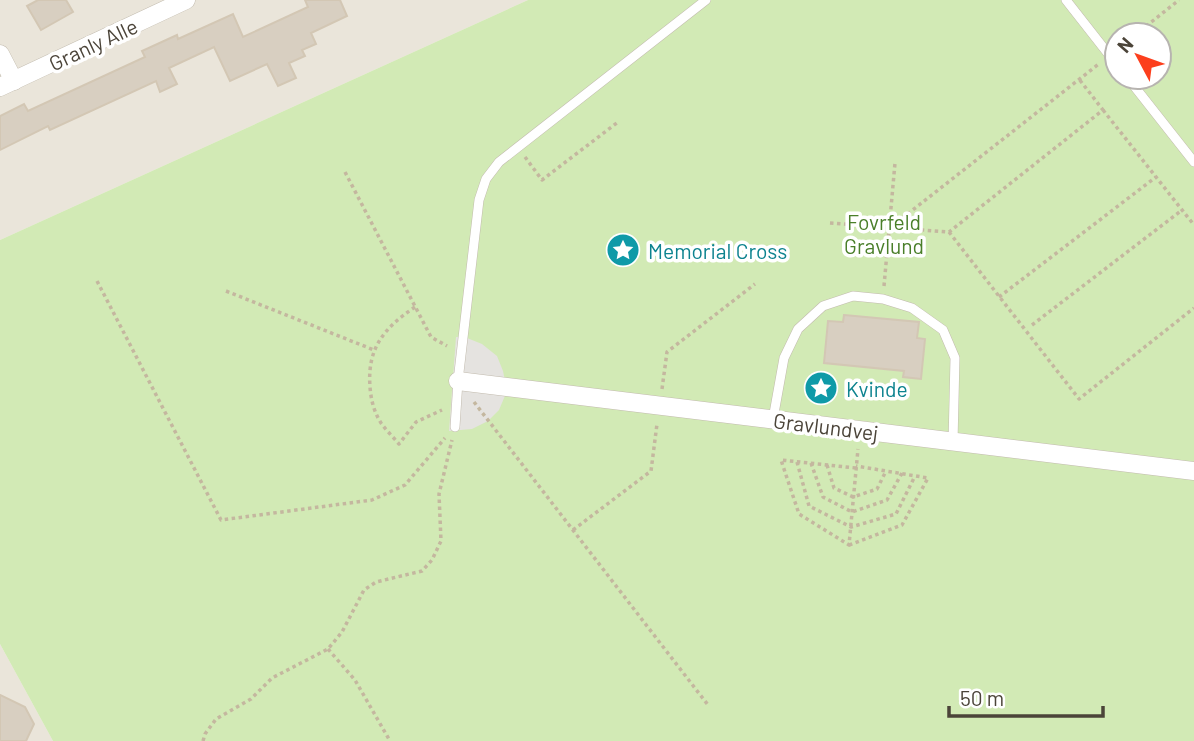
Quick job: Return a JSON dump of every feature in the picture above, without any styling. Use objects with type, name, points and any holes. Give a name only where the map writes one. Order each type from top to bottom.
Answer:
[{"type":"street","name":"Granly Alle","points":[[7,84],[186,0]]},
{"type":"street","points":[[0,54],[7,84]]},
{"type":"street","name":"Gravlundvej","points":[[458,381],[1194,471]]},
{"type":"lane","points":[[455,427],[478,200],[486,179],[499,162],[706,0]]},
{"type":"lane","points":[[1066,0],[1103,46]]},
{"type":"lane","points":[[1138,91],[1194,162]]},
{"type":"lane","points":[[773,419],[784,358],[798,329],[823,306],[853,296],[883,299],[912,308],[943,330],[955,358],[953,442]]},
{"type":"path","points":[[1153,21],[1179,0]]},
{"type":"path","points":[[890,228],[1103,60]]},
{"type":"path","points":[[1079,79],[1194,225]]},
{"type":"path","points":[[830,223],[949,232],[1103,110]]},
{"type":"path","points":[[518,147],[542,180],[618,122]]},
{"type":"path","points":[[883,299],[895,163]]},
{"type":"path","points":[[345,172],[431,337],[461,354]]},
{"type":"path","points":[[999,297],[1156,177]]},
{"type":"path","points":[[1032,326],[1182,210]]},
{"type":"path","points":[[949,232],[1079,399],[1194,308]]},
{"type":"path","points":[[97,281],[221,520],[372,500],[405,485],[455,427]]},
{"type":"path","points":[[226,291],[374,350]]},
{"type":"path","points":[[415,307],[391,325],[374,350],[369,371],[371,400],[380,422],[399,444],[416,422],[456,403]]},
{"type":"path","points":[[458,381],[708,705]]},
{"type":"path","points":[[203,741],[216,719],[251,699],[272,678],[328,649],[342,632],[364,590],[376,582],[422,571],[432,560],[441,541],[439,494],[455,427]]},
{"type":"path","points":[[849,545],[860,430]]},
{"type":"path","points":[[781,460],[856,467],[928,478],[902,525],[849,545],[799,514],[781,460]]},
{"type":"path","points":[[797,462],[809,506],[850,527],[895,513],[915,476]]},
{"type":"path","points":[[811,463],[823,497],[852,512],[887,500],[902,473]]},
{"type":"path","points":[[827,465],[834,488],[853,498],[877,489],[886,471]]},
{"type":"path","points":[[328,649],[355,680],[390,741]]},
{"type":"shaded area","points":[[0,0],[528,0],[0,240]]},
{"type":"shaded area","points":[[456,337],[482,344],[497,356],[507,391],[499,410],[488,421],[472,429],[449,431]]},
{"type":"shaded area","points":[[0,644],[53,741],[0,741]]},
{"type":"green space","name":"Fovrfeld Gravlund","points":[[528,0],[1194,0],[1194,741],[53,741],[0,644],[0,240]]},
{"type":"building","points":[[38,0],[66,0],[73,12],[41,30],[27,6]]},
{"type":"building","points":[[305,0],[340,0],[347,16],[311,33],[316,44],[302,50],[305,56],[289,63],[296,78],[278,86],[267,64],[230,81],[214,47],[169,68],[177,84],[160,92],[156,81],[50,130],[48,126],[0,150],[0,116],[24,104],[28,111],[145,57],[142,51],[177,35],[178,39],[233,14],[243,37],[308,7]]},
{"type":"building","points":[[844,315],[919,322],[917,338],[925,339],[921,379],[903,377],[904,371],[824,363],[828,321],[843,322]]},
{"type":"building","points":[[0,695],[25,707],[34,724],[26,741],[0,741]]},
{"type":"place","name":"Memorial Cross","points":[[623,250]]},
{"type":"place","name":"Kvinde","points":[[821,388]]}]
